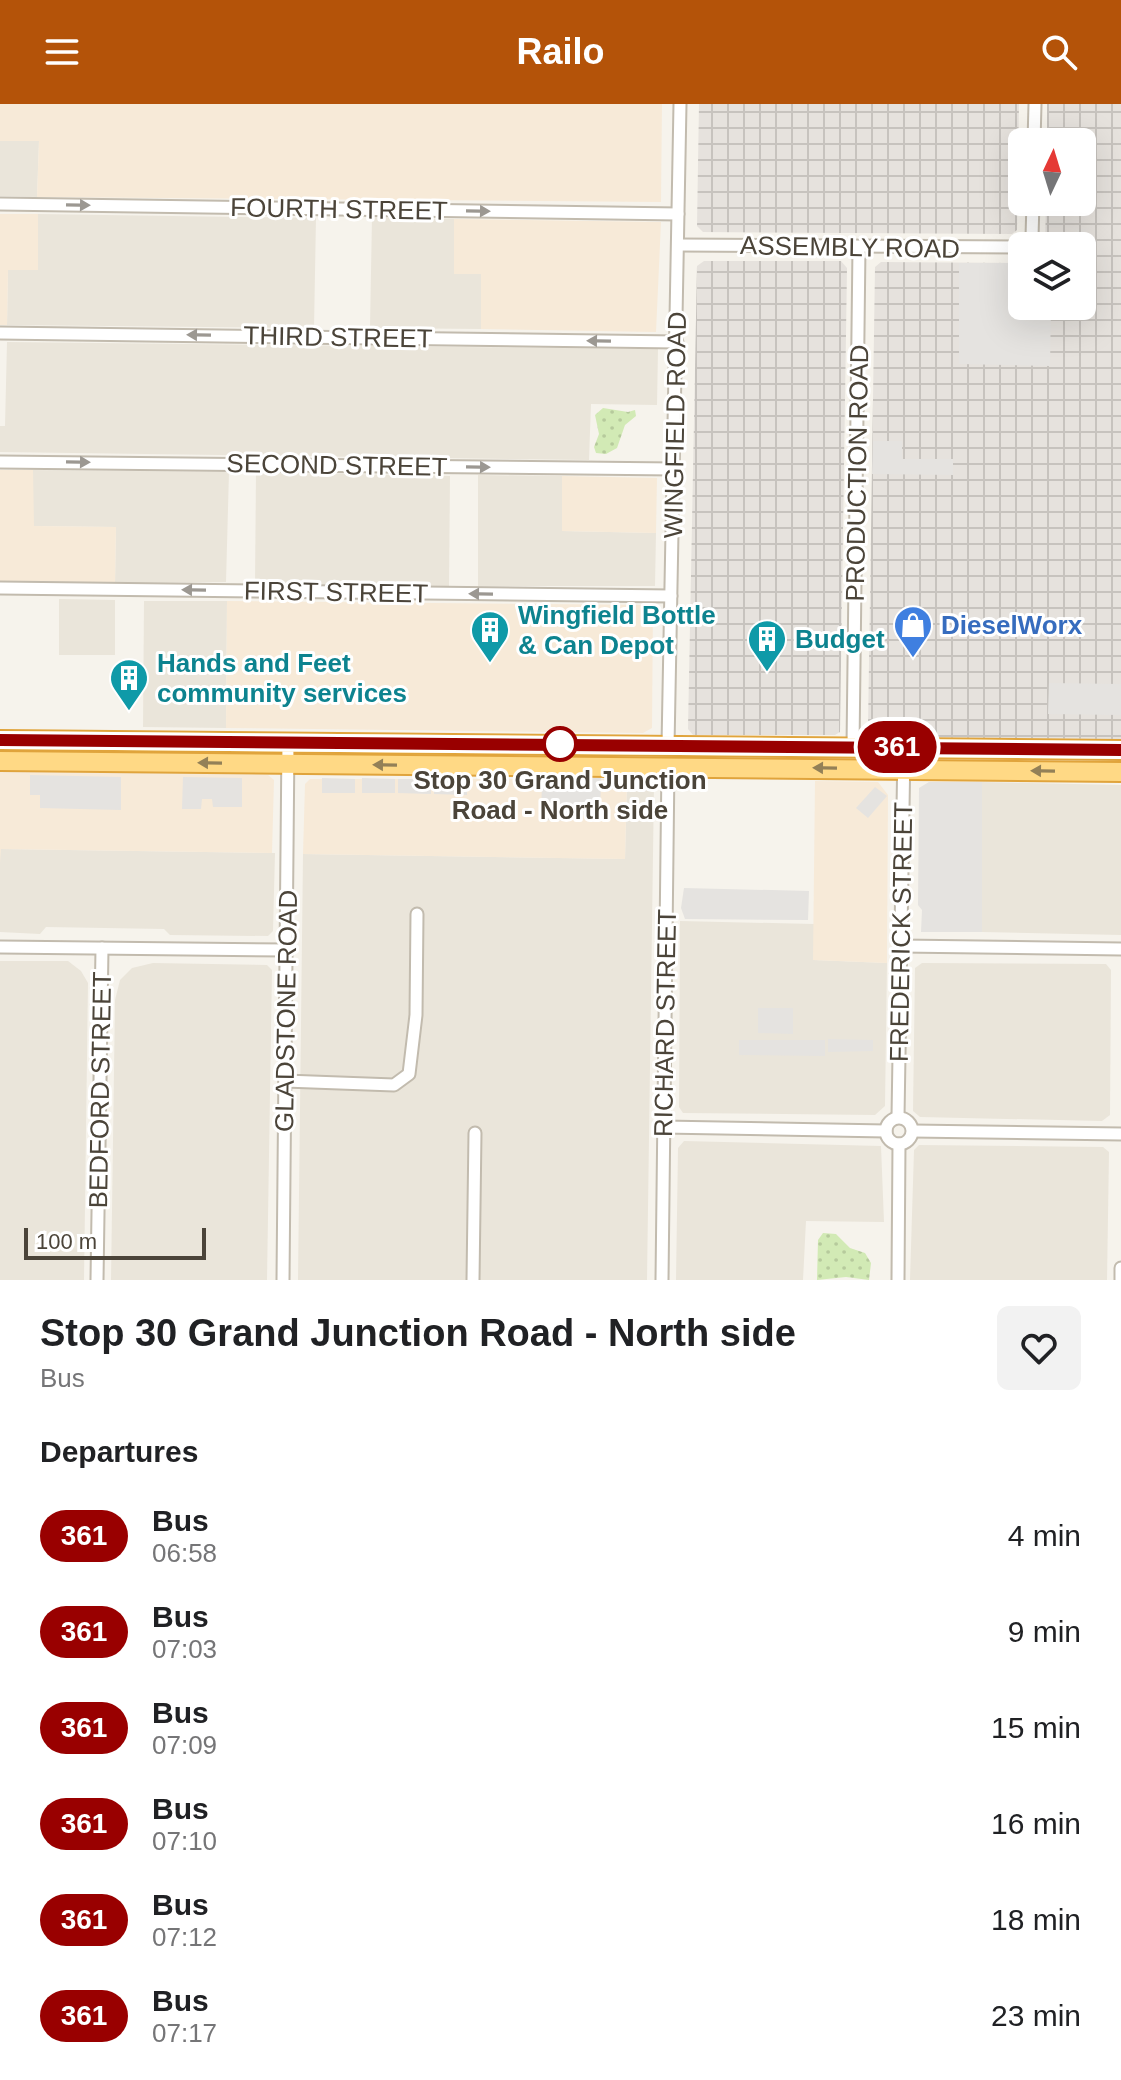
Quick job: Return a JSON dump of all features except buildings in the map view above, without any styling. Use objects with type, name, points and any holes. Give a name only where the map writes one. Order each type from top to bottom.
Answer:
[{"type":"highway","points":[[0,740],[460,742],[903,770],[1121,772]]},
{"type":"highway","points":[[460,742],[463,765]]},
{"type":"highway","points":[[0,761],[463,765],[853,747],[1121,750]]},
{"type":"street","name":"WINGFIELD ROAD","points":[[668,756],[680,104]]},
{"type":"street","points":[[1034,128],[1035,104]]},
{"type":"street","name":"FOURTH STREET","points":[[0,204],[678,214]]},
{"type":"street","name":"ASSEMBLY ROAD","points":[[678,245],[859,247],[1008,243]]},
{"type":"street","name":"PRODUCTION ROAD","points":[[853,747],[859,247]]},
{"type":"street","name":"THIRD STREET","points":[[0,333],[677,342]]},
{"type":"street","name":"SECOND STREET","points":[[0,462],[675,469]]},
{"type":"street","name":"FIRST STREET","points":[[0,588],[671,596]]},
{"type":"street","name":"GLADSTONE ROAD","points":[[283,1280],[288,742]]},
{"type":"street","name":"FREDERICK STREET","points":[[898,1117],[904,747]]},
{"type":"street","name":"RICHARD STREET","points":[[662,1280],[668,756]]},
{"type":"street","points":[[285,1081],[394,1085],[409,1074],[416,1015],[417,914]]},
{"type":"street","points":[[901,946],[1121,949]]},
{"type":"street","points":[[0,947],[287,950]]},
{"type":"street","name":"BEDFORD STREET","points":[[97,1280],[102,948]]},
{"type":"street","points":[[898,1117],[909,1121],[913,1131],[909,1140],[899,1144],[890,1140],[886,1131],[889,1122],[898,1117]]},
{"type":"street","points":[[663,1127],[886,1131]]},
{"type":"street","points":[[913,1131],[1121,1134]]},
{"type":"street","points":[[473,1280],[475,1133]]},
{"type":"street","points":[[898,1280],[899,1144]]},
{"type":"street","points":[[1121,1268],[1121,1280]]},
{"type":"shaded area","points":[[0,104],[662,104],[661,202],[37,197],[39,141],[0,141]]},
{"type":"shaded area","points":[[699,104],[1019,104],[1019,128],[1008,128],[1008,216],[1017,216],[1014,232],[703,232],[697,226]]},
{"type":"shaded area","points":[[1047,104],[1121,104],[1121,739],[874,737],[868,729],[875,267],[881,262],[1008,263],[1008,320],[1096,320],[1096,232],[1045,232],[1046,216],[1096,216],[1096,128],[1047,128]]},
{"type":"shaded area","points":[[0,141],[39,141],[37,197],[0,196]]},
{"type":"shaded area","points":[[0,214],[38,214],[38,270],[8,270],[7,325],[0,325]]},
{"type":"shaded area","points":[[38,214],[316,218],[314,328],[7,325],[8,270],[38,270]]},
{"type":"shaded area","points":[[372,217],[454,219],[454,274],[481,274],[481,329],[370,328]]},
{"type":"shaded area","points":[[454,219],[661,222],[656,332],[481,329],[481,274],[454,274]]},
{"type":"shaded area","points":[[704,261],[841,261],[847,268],[840,732],[835,735],[693,735],[688,729],[697,266]]},
{"type":"shaded area","points":[[959,263],[1008,263],[1008,320],[1051,320],[1050,366],[959,364]]},
{"type":"shaded area","points":[[7,342],[658,349],[657,405],[591,404],[589,460],[0,452],[0,426],[5,426]]},
{"type":"shaded area","points":[[873,441],[902,441],[902,459],[953,459],[953,475],[872,474]]},
{"type":"shaded area","points":[[0,470],[33,470],[34,526],[116,527],[115,583],[0,581]]},
{"type":"shaded area","points":[[33,470],[229,472],[226,582],[115,583],[116,527],[33,526]]},
{"type":"shaded area","points":[[256,472],[450,476],[449,586],[255,584]]},
{"type":"shaded area","points":[[478,475],[562,476],[562,531],[656,533],[655,586],[478,586]]},
{"type":"shaded area","points":[[562,476],[657,478],[656,533],[562,531]]},
{"type":"shaded area","points":[[59,599],[115,600],[115,655],[59,655]]},
{"type":"shaded area","points":[[144,601],[227,601],[226,728],[143,727]]},
{"type":"shaded area","points":[[227,601],[653,605],[652,728],[643,733],[226,728]]},
{"type":"shaded area","points":[[1049,683],[1121,684],[1121,715],[1048,714]]},
{"type":"shaded area","points":[[0,771],[268,775],[274,780],[272,853],[1,849],[0,863]]},
{"type":"shaded area","points":[[30,775],[121,777],[121,810],[40,808],[40,795],[30,795]]},
{"type":"shaded area","points":[[183,777],[242,778],[242,807],[213,807],[212,799],[202,799],[201,809],[182,809]]},
{"type":"shaded area","points":[[322,778],[355,779],[355,793],[322,793]]},
{"type":"shaded area","points":[[362,778],[395,779],[395,793],[362,793]]},
{"type":"shaded area","points":[[542,778],[601,778],[600,816],[571,815],[570,821],[541,820]]},
{"type":"shaded area","points":[[310,779],[627,779],[625,859],[303,854],[305,784]]},
{"type":"shaded area","points":[[398,779],[431,779],[431,794],[398,793]]},
{"type":"shaded area","points":[[627,779],[649,779],[654,784],[647,1280],[298,1280],[303,854],[625,859]]},
{"type":"shaded area","points":[[434,780],[467,780],[467,795],[434,794]]},
{"type":"shaded area","points":[[815,781],[878,782],[888,795],[887,963],[813,960]]},
{"type":"shaded area","points":[[929,782],[982,782],[982,932],[921,932],[922,910],[918,905],[919,788]]},
{"type":"shaded area","points":[[982,782],[1121,785],[1121,935],[982,932]]},
{"type":"shaded area","points":[[875,787],[887,796],[868,818],[856,808]]},
{"type":"shaded area","points":[[0,849],[275,853],[273,931],[268,936],[170,935],[164,929],[46,927],[40,934],[0,932]]},
{"type":"shaded area","points":[[684,888],[809,891],[808,920],[685,919],[681,908]]},
{"type":"shaded area","points":[[680,921],[814,924],[814,960],[887,963],[885,1106],[875,1115],[683,1113],[679,1107]]},
{"type":"shaded area","points":[[0,961],[68,961],[81,971],[88,983],[84,1280],[0,1280]]},
{"type":"shaded area","points":[[153,963],[267,965],[272,970],[267,1280],[111,1280],[115,1000],[120,980],[132,968]]},
{"type":"shaded area","points":[[922,963],[1106,964],[1111,970],[1110,1115],[1102,1121],[920,1117],[913,1111],[915,968]]},
{"type":"shaded area","points":[[758,1008],[793,1008],[793,1034],[758,1033]]},
{"type":"shaded area","points":[[828,1039],[873,1040],[873,1051],[828,1052]]},
{"type":"shaded area","points":[[739,1040],[825,1040],[825,1056],[739,1055]]},
{"type":"shaded area","points":[[684,1141],[881,1146],[884,1222],[806,1221],[803,1280],[676,1280],[678,1148]]},
{"type":"shaded area","points":[[919,1145],[1103,1147],[1109,1152],[1107,1280],[910,1280],[914,1150]]},
{"type":"green space","points":[[603,408],[628,412],[635,410],[636,416],[625,425],[617,448],[606,454],[596,453],[594,447],[599,434],[595,415]]},
{"type":"green space","points":[[823,1233],[836,1234],[850,1248],[865,1253],[871,1263],[869,1280],[846,1277],[817,1280],[818,1240]]},
{"type":"bus line","name":"361","points":[[0,740],[1121,750]]},
{"type":"place","name":"DieselWorx","points":[[913,659]]},
{"type":"place","name":"Wingfield Bottle & Can Depot","points":[[490,664]]},
{"type":"place","name":"Budget","points":[[767,673]]},
{"type":"place","name":"Hands and Feet community services","points":[[129,712]]},
{"type":"place","name":"Stop 30 Grand Junction Road - North side","points":[[560,744]]}]
